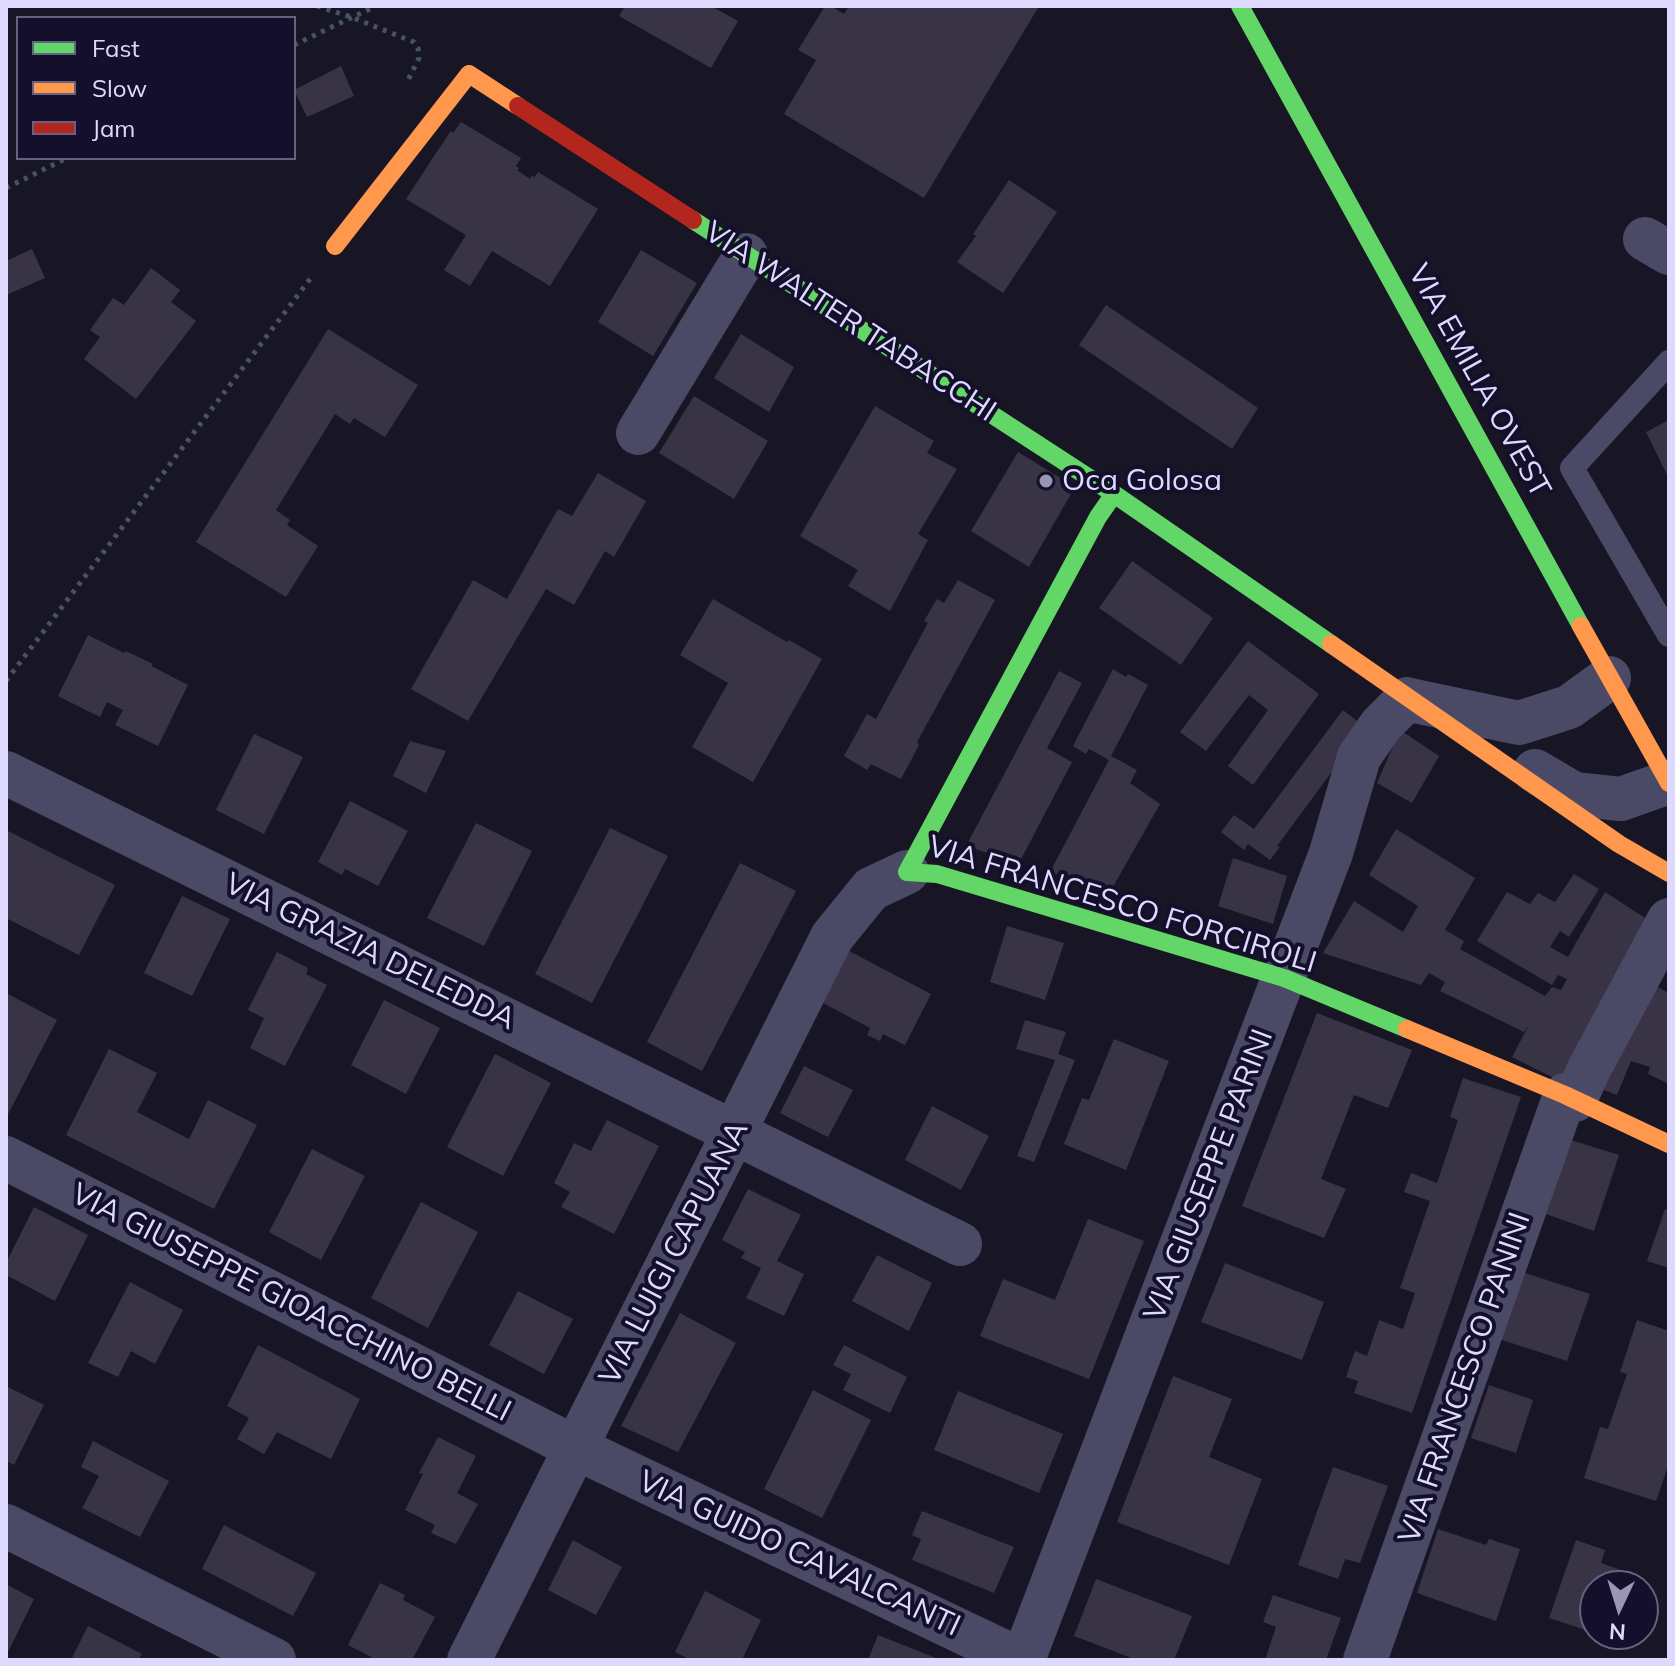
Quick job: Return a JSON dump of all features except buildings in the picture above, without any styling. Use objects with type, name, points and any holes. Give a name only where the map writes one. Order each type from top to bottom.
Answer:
[{"type":"street","name":"VIA EMILIA OVEST","points":[[1240,6],[1669,783]]},
{"type":"street","name":"VIA WALTER TABACCHI","points":[[335,246],[469,74],[1114,494],[1619,844],[1669,873]]},
{"type":"street","points":[[638,433],[746,255]]},
{"type":"street","name":"VIA FRANCESCO FORCIROLI","points":[[1114,494],[1098,517],[907,872],[937,874],[1284,978],[1570,1098],[1669,1144]]},
{"type":"street","name":"VIA WALTER TABACCHI","points":[[1407,699],[1519,723],[1569,707],[1609,678]]},
{"type":"street","name":"VIA WALTER TABACCHI","points":[[1407,699],[1574,794],[1621,799],[1669,783]]},
{"type":"street","name":"VIA GIUSEPPE PARINI","points":[[1022,1660],[1331,853],[1359,757],[1381,725],[1407,699]]},
{"type":"street","name":"VIA GRAZIA DELEDDA","points":[[6,773],[960,1244]]},
{"type":"street","name":"VIA LUIGI CAPUANA","points":[[469,1660],[832,937],[871,889],[907,872]]},
{"type":"street","name":"VIA FRANCESCO PANINI","points":[[1365,1660],[1570,1098],[1595,1058],[1669,920]]},
{"type":"street","name":"VIA GIUSEPPE GIOACCHINO BELLI","points":[[6,1158],[576,1448]]},
{"type":"street","name":"VIA GUIDO CAVALCANTI","points":[[576,1448],[1022,1660]]},
{"type":"street","points":[[6,1526],[274,1660]]},
{"type":"lane","points":[[1669,362],[1572,468],[1669,635]]},
{"type":"path","points":[[317,6],[414,42],[419,58],[408,80],[445,104]]},
{"type":"path","points":[[296,44],[376,6]]},
{"type":"path","points":[[6,188],[63,160]]},
{"type":"path","points":[[6,681],[335,246]]},
{"type":"traffic: fast","points":[[1240,6],[1581,626]]},
{"type":"traffic: fast","points":[[693,220],[1114,494],[1331,644]]},
{"type":"traffic: fast","points":[[1114,494],[1098,517],[907,872],[937,874],[1284,978],[1407,1029]]},
{"type":"traffic: slow","points":[[335,246],[469,74],[518,106]]},
{"type":"traffic: slow","points":[[1581,626],[1669,783]]},
{"type":"traffic: slow","points":[[1331,644],[1619,844],[1669,873]]},
{"type":"traffic: slow","points":[[1407,1029],[1565,1095],[1669,1144]]},
{"type":"traffic: jam","points":[[518,106],[693,220]]},
{"type":"place","name":"Oca Golosa","points":[[1046,481]]}]
